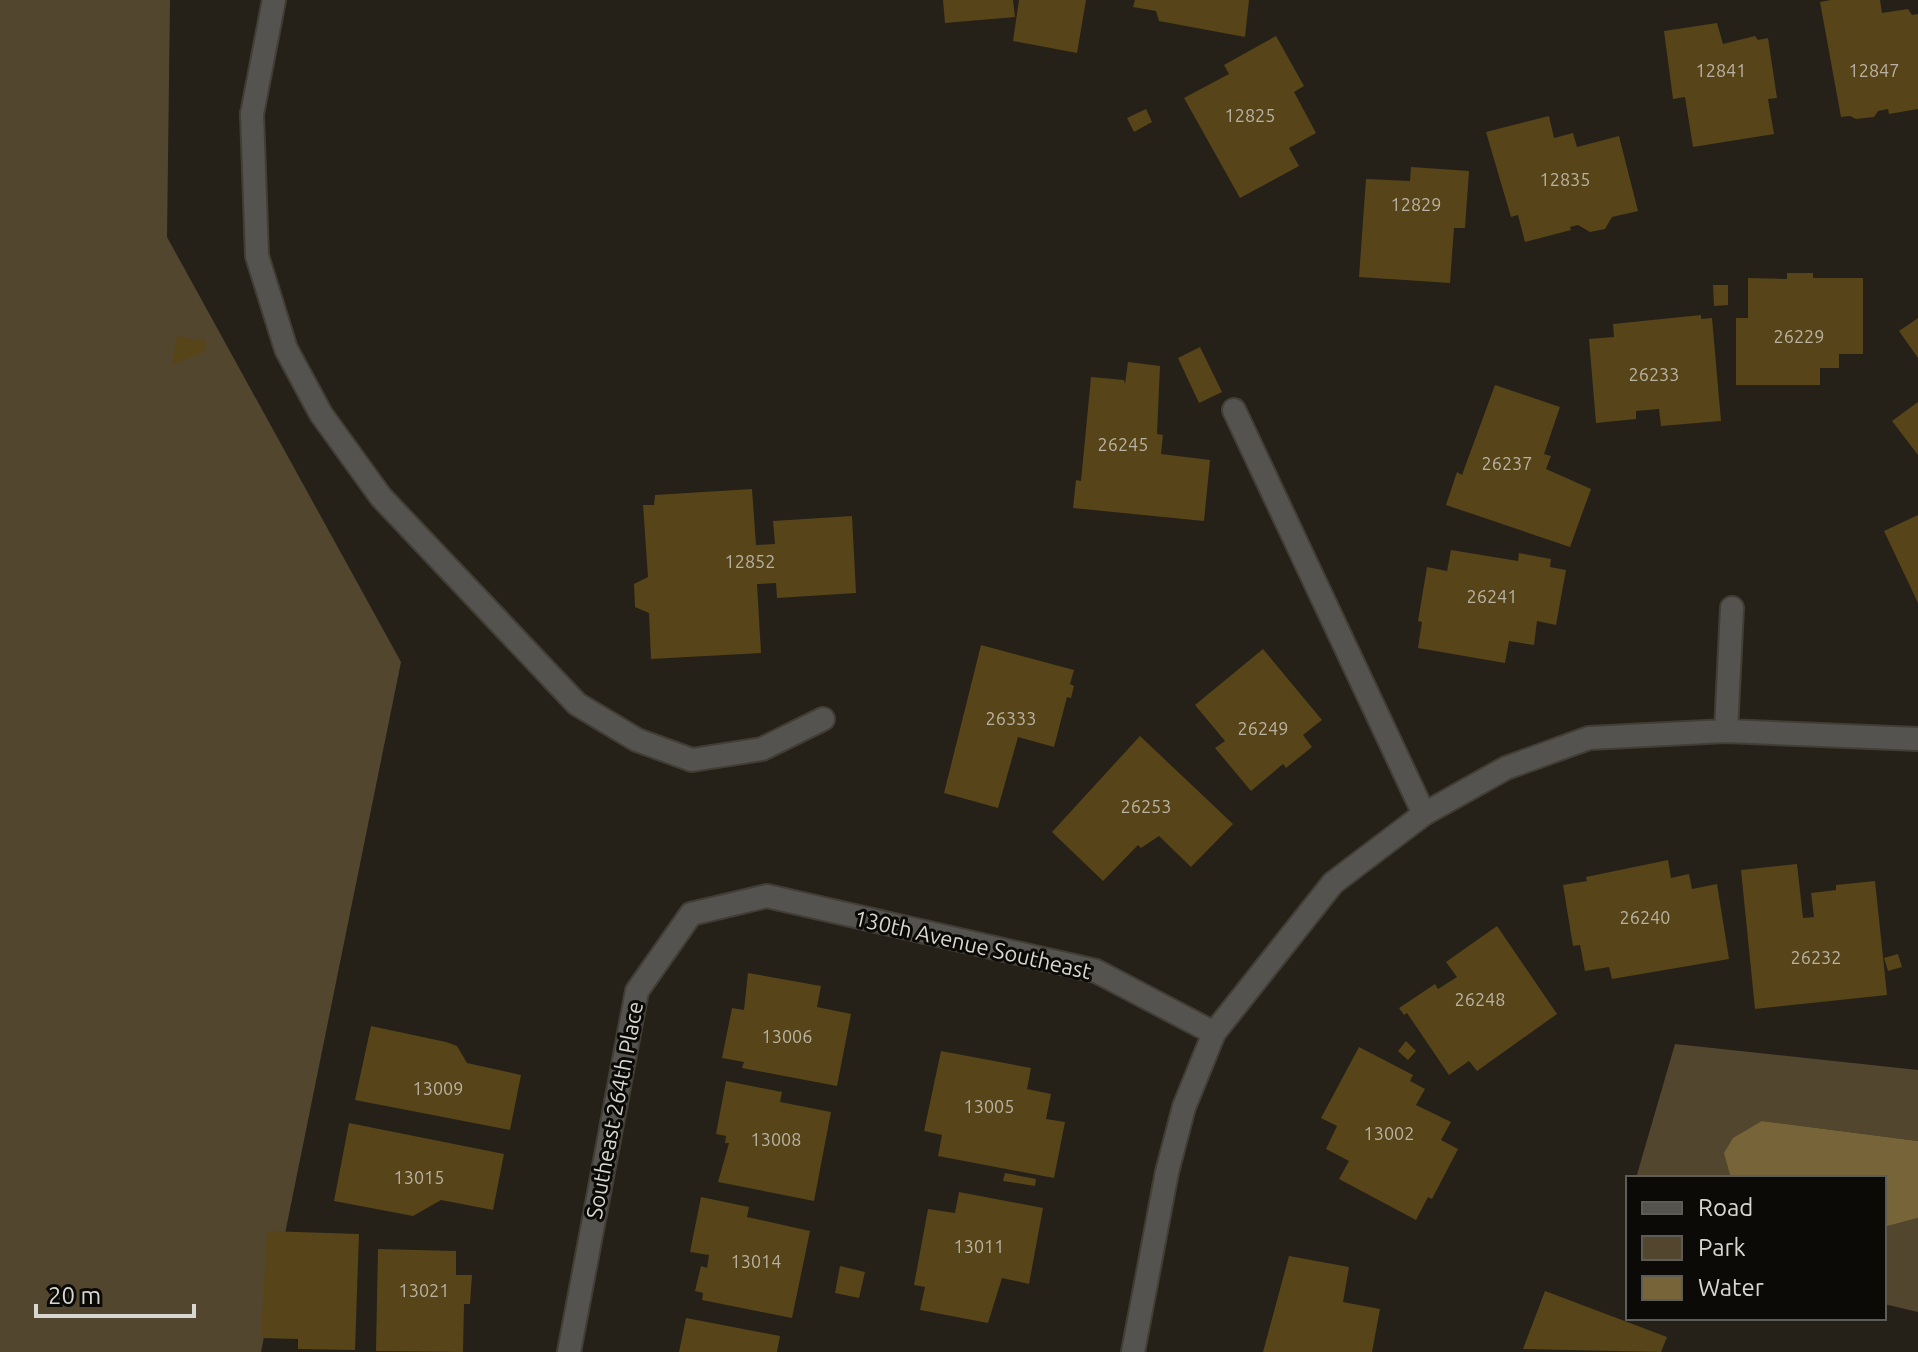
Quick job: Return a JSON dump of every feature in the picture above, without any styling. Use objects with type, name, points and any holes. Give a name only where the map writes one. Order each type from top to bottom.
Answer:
[{"type":"street","points":[[274,0],[252,114],[257,256],[286,349],[321,414],[381,497],[577,704],[637,740],[692,760],[762,749],[823,719]]},
{"type":"street","points":[[1234,410],[1424,814]]},
{"type":"street","points":[[1726,731],[1732,608]]},
{"type":"street","points":[[1133,1352],[1167,1172],[1184,1107],[1214,1033],[1333,883],[1424,814],[1506,768],[1589,738],[1726,731],[1918,739]]},
{"type":"street","name":"130th Avenue Southeast","points":[[767,896],[1096,971],[1214,1033]]},
{"type":"street","name":"Southeast 264th Place","points":[[569,1352],[637,991],[691,914],[767,896]]},
{"type":"green space","points":[[0,0],[170,0],[167,237],[401,662],[261,1352],[0,1352]]},
{"type":"green space","points":[[1675,1044],[1918,1070],[1918,1141],[1762,1121],[1732,1176],[1637,1176]]},
{"type":"green space","points":[[1918,1218],[1918,1312],[1886,1304],[1886,1226]]},
{"type":"water","points":[[1762,1121],[1918,1141],[1918,1218],[1886,1226],[1886,1176],[1730,1176],[1724,1153],[1733,1138]]},
{"type":"building","points":[[943,0],[1013,0],[1015,17],[945,23]]},
{"type":"building","points":[[1019,0],[1086,0],[1077,53],[1013,41]]},
{"type":"building","points":[[1135,0],[1249,0],[1245,37],[1159,21],[1156,11],[1133,7]]},
{"type":"building","points":[[1880,0],[1882,13],[1908,9],[1912,15],[1918,14],[1918,109],[1889,114],[1888,109],[1878,111],[1874,117],[1856,119],[1841,117],[1820,2]]},
{"type":"building","points":[[1717,23],[1723,44],[1755,36],[1758,40],[1768,38],[1777,98],[1768,99],[1774,134],[1693,147],[1685,97],[1673,99],[1664,31]]},
{"type":"building","points":[[1276,36],[1304,86],[1294,92],[1316,133],[1289,148],[1299,166],[1240,198],[1184,98],[1229,74],[1224,65]]},
{"type":"building","points":[[1146,109],[1152,122],[1134,132],[1127,118]]},
{"type":"building","points":[[1549,116],[1554,138],[1573,133],[1577,147],[1619,136],[1638,211],[1612,217],[1605,229],[1590,232],[1578,225],[1570,227],[1571,230],[1525,242],[1518,215],[1511,217],[1486,132]]},
{"type":"building","points":[[1411,167],[1469,171],[1465,228],[1454,228],[1450,283],[1359,277],[1366,179],[1410,181]]},
{"type":"building","points":[[1787,273],[1813,273],[1813,278],[1863,278],[1863,354],[1839,354],[1839,368],[1820,368],[1820,385],[1736,385],[1736,318],[1748,318],[1748,278],[1787,279]]},
{"type":"building","points":[[1713,285],[1728,285],[1728,305],[1714,306]]},
{"type":"building","points":[[1701,315],[1701,319],[1712,318],[1721,421],[1661,426],[1659,409],[1636,411],[1636,419],[1596,423],[1589,339],[1614,337],[1613,324]]},
{"type":"building","points":[[1918,318],[1918,358],[1899,331]]},
{"type":"building","points":[[177,336],[206,341],[204,352],[172,365]]},
{"type":"building","points":[[1200,347],[1222,392],[1199,403],[1178,358]]},
{"type":"building","points":[[1128,362],[1160,366],[1157,434],[1163,435],[1161,454],[1210,460],[1204,521],[1073,508],[1076,480],[1081,481],[1091,377],[1124,380],[1125,384]]},
{"type":"building","points":[[1495,385],[1560,407],[1544,454],[1551,456],[1546,469],[1591,489],[1570,547],[1446,505],[1457,472],[1462,475]]},
{"type":"building","points":[[1918,402],[1918,455],[1892,421]]},
{"type":"building","points":[[752,489],[756,545],[775,544],[773,521],[852,516],[856,593],[777,598],[776,583],[757,584],[761,653],[651,659],[649,613],[635,607],[634,584],[648,577],[643,505],[654,505],[655,495]]},
{"type":"building","points":[[1918,515],[1918,603],[1884,531]]},
{"type":"building","points":[[1451,550],[1518,561],[1519,553],[1551,559],[1550,567],[1566,570],[1556,625],[1537,621],[1534,645],[1509,641],[1505,663],[1418,648],[1422,622],[1418,621],[1427,567],[1447,571]]},
{"type":"building","points":[[981,645],[1074,670],[1070,684],[1074,686],[1071,698],[1067,697],[1054,747],[1018,737],[998,808],[944,793]]},
{"type":"building","points":[[1263,649],[1322,720],[1303,735],[1312,747],[1286,768],[1283,764],[1251,791],[1215,748],[1225,741],[1195,705]]},
{"type":"building","points":[[1140,736],[1233,824],[1191,867],[1159,836],[1141,848],[1138,845],[1103,881],[1052,832]]},
{"type":"building","points":[[1668,860],[1671,878],[1689,874],[1692,889],[1717,884],[1729,959],[1612,979],[1609,967],[1585,971],[1580,945],[1573,946],[1563,885],[1587,881],[1586,877]]},
{"type":"building","points":[[1797,864],[1803,918],[1814,917],[1811,893],[1836,890],[1836,885],[1875,881],[1887,995],[1755,1009],[1741,870]]},
{"type":"building","points":[[1497,926],[1557,1014],[1477,1071],[1469,1061],[1449,1075],[1407,1013],[1404,1015],[1399,1008],[1435,984],[1438,989],[1457,977],[1446,962]]},
{"type":"building","points":[[1898,954],[1902,967],[1888,971],[1884,958]]},
{"type":"building","points":[[748,973],[821,986],[817,1007],[851,1014],[837,1086],[742,1068],[744,1062],[722,1058],[732,1008],[744,1010]]},
{"type":"building","points":[[371,1026],[446,1042],[457,1046],[467,1063],[521,1075],[510,1130],[355,1100]]},
{"type":"building","points":[[1406,1041],[1416,1051],[1408,1060],[1398,1051]]},
{"type":"building","points":[[1359,1047],[1413,1075],[1410,1081],[1425,1089],[1416,1105],[1451,1122],[1441,1140],[1458,1149],[1432,1199],[1428,1197],[1416,1220],[1339,1179],[1349,1161],[1326,1149],[1337,1126],[1321,1118]]},
{"type":"building","points":[[941,1051],[1031,1068],[1027,1089],[1051,1094],[1046,1119],[1065,1122],[1054,1178],[938,1156],[942,1135],[924,1131]]},
{"type":"building","points":[[726,1081],[782,1092],[780,1102],[831,1112],[814,1201],[718,1182],[729,1143],[725,1143],[726,1136],[716,1134]]},
{"type":"building","points":[[349,1123],[504,1154],[493,1210],[441,1200],[413,1216],[334,1201]]},
{"type":"building","points":[[1005,1173],[1036,1179],[1035,1186],[1003,1181]]},
{"type":"building","points":[[959,1192],[1043,1208],[1029,1284],[1002,1278],[988,1323],[920,1310],[925,1287],[914,1285],[928,1209],[955,1213]]},
{"type":"building","points":[[701,1197],[749,1207],[747,1217],[810,1231],[792,1318],[702,1300],[703,1293],[695,1291],[701,1266],[707,1268],[709,1255],[690,1252]]},
{"type":"building","points":[[267,1231],[359,1234],[355,1350],[298,1349],[298,1339],[261,1338]]},
{"type":"building","points":[[378,1249],[456,1251],[456,1275],[472,1275],[470,1304],[464,1304],[463,1352],[376,1351]]},
{"type":"building","points":[[1289,1256],[1349,1267],[1343,1302],[1380,1309],[1372,1352],[1263,1352]]},
{"type":"building","points":[[840,1266],[865,1272],[859,1298],[835,1293]]},
{"type":"building","points":[[1545,1291],[1667,1337],[1661,1352],[1523,1349]]},
{"type":"building","points":[[686,1318],[780,1336],[777,1352],[679,1352]]}]
